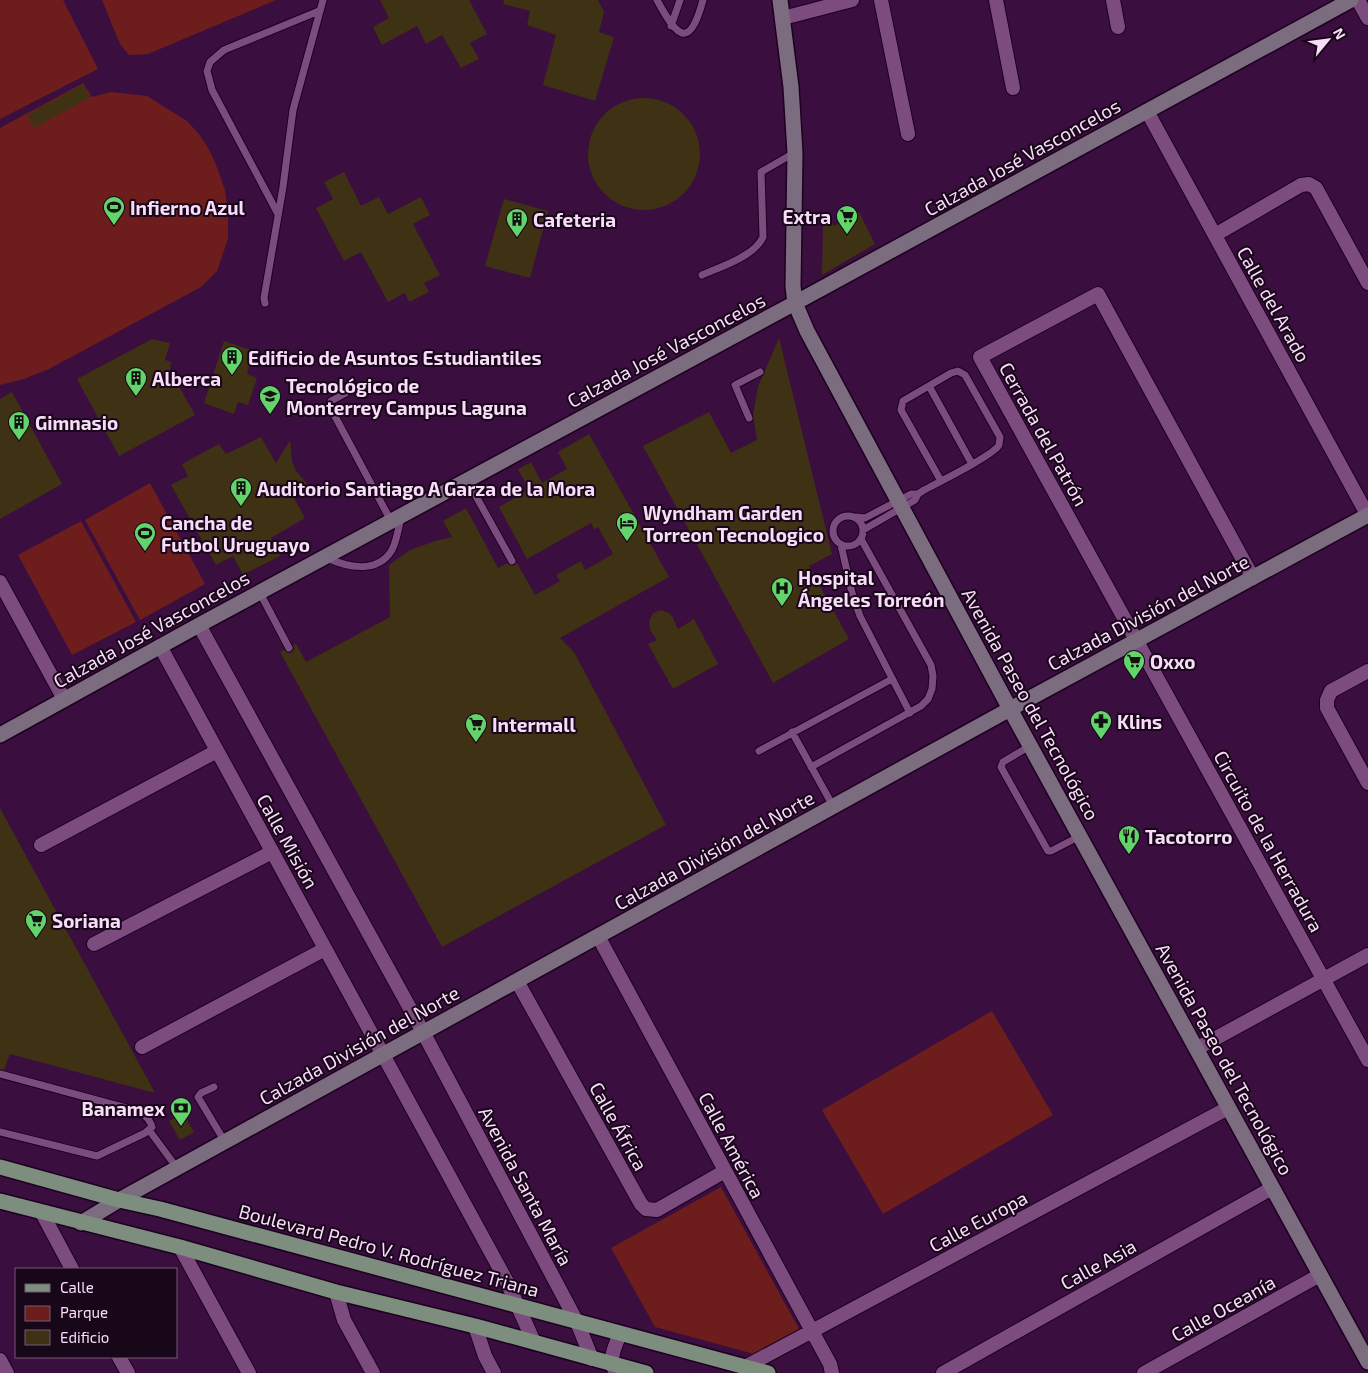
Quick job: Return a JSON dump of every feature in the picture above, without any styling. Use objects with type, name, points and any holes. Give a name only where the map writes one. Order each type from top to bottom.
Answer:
[{"type":"main road","name":"Avenida Paseo del Tecnológico","points":[[780,0],[791,87],[795,153],[792,271],[795,303],[807,331],[1010,709],[1368,1362]]},
{"type":"main road","name":"Calzada José Vasconcelos","points":[[0,735],[160,646],[795,303],[1350,0]]},
{"type":"main road","name":"Calzada División del Norte","points":[[80,1223],[1010,709],[1368,515]]},
{"type":"main road","name":"Boulevard Pedro V. Rodríguez Triana","points":[[0,1167],[768,1373]]},
{"type":"main road","points":[[0,1201],[180,1248],[336,1292],[534,1342],[592,1359],[613,1369],[646,1373]]},
{"type":"street","points":[[783,18],[852,0]]},
{"type":"street","points":[[881,0],[908,134]]},
{"type":"street","points":[[996,0],[1013,88]]},
{"type":"street","points":[[1113,0],[1118,27]]},
{"type":"street","points":[[1358,0],[1368,18]]},
{"type":"street","name":"Calle del Arado","points":[[1147,111],[1368,515]]},
{"type":"street","points":[[1215,235],[1301,185],[1309,184],[1316,188],[1368,283]]},
{"type":"street","name":"Cerrada del Patrón","points":[[1136,641],[980,357],[1098,294],[1253,578]]},
{"type":"street","points":[[0,582],[64,699]]},
{"type":"street","name":"Calle Misión","points":[[199,625],[423,1032]]},
{"type":"street","name":"Circuito de la Herradura","points":[[1136,641],[1325,979],[1368,1060]]},
{"type":"street","name":"Calle Misión","points":[[160,646],[382,1055]]},
{"type":"street","points":[[1368,671],[1332,691],[1327,700],[1327,708],[1368,783]]},
{"type":"street","points":[[41,845],[217,751]]},
{"type":"street","points":[[94,944],[272,852]]},
{"type":"street","name":"Calle América","points":[[598,936],[830,1364],[832,1373]]},
{"type":"street","points":[[142,1047],[325,949]]},
{"type":"street","points":[[1196,1048],[1368,955]]},
{"type":"street","name":"Calle África","points":[[517,981],[636,1196],[646,1209],[657,1210],[725,1171]]},
{"type":"street","name":"Avenida Santa María","points":[[423,1032],[577,1322],[592,1359]]},
{"type":"street","points":[[382,1055],[506,1280],[534,1342]]},
{"type":"street","name":"Calle Europa","points":[[745,1367],[1228,1108]]},
{"type":"street","name":"Calle Asia","points":[[943,1373],[1272,1188]]},
{"type":"street","points":[[42,1213],[71,1268]]},
{"type":"street","points":[[180,1248],[249,1373]]},
{"type":"street","name":"Calle Oceanía","points":[[1144,1373],[1320,1275]]},
{"type":"street","points":[[336,1292],[344,1320],[373,1373]]},
{"type":"street","points":[[475,1326],[485,1356],[494,1373]]},
{"type":"street","points":[[613,1369],[614,1348],[620,1334]]},
{"type":"street","points":[[120,1358],[128,1373]]},
{"type":"street","points":[[0,1360],[7,1373]]},
{"type":"lane","points":[[266,303],[264,298],[292,110],[323,0]]},
{"type":"lane","points":[[657,0],[671,26],[681,33],[687,33],[693,28],[703,0]]},
{"type":"lane","points":[[671,26],[680,0]]},
{"type":"lane","points":[[278,214],[212,90],[207,70],[210,62],[224,50],[319,11]]},
{"type":"lane","points":[[702,275],[750,253],[760,244],[763,237],[761,172],[795,153]]},
{"type":"lane","points":[[863,530],[900,505],[911,494],[918,494],[972,464],[995,450],[999,444],[1000,437],[965,375],[958,371],[950,373],[903,401],[900,410],[941,481]]},
{"type":"lane","points":[[750,418],[735,385],[760,372]]},
{"type":"lane","points":[[929,386],[972,464]]},
{"type":"lane","points":[[325,557],[336,562],[360,567],[379,562],[392,550],[396,518],[330,407],[331,401],[346,393]]},
{"type":"lane","points":[[467,480],[512,561]]},
{"type":"lane","points":[[853,516],[859,520],[863,530],[861,539],[855,544],[841,545],[835,540],[832,532],[833,525],[838,518],[845,515],[853,516],[865,518],[900,505]]},
{"type":"lane","points":[[811,767],[921,706],[928,699],[932,689],[934,676],[931,665],[861,539]]},
{"type":"lane","points":[[841,545],[852,593],[860,616],[910,712]]},
{"type":"lane","points":[[260,592],[289,648]]},
{"type":"lane","points":[[758,751],[892,679]]},
{"type":"lane","points":[[792,732],[833,807]]},
{"type":"lane","points":[[1031,746],[1003,762],[1001,767],[1048,851],[1080,836]]},
{"type":"lane","points":[[0,1074],[144,1114],[151,1124],[150,1130],[177,1168]]},
{"type":"lane","points":[[214,1087],[201,1093],[198,1097],[224,1142]]},
{"type":"lane","points":[[0,1132],[96,1156],[150,1130]]},
{"type":"green space","points":[[0,0],[63,0],[98,69],[0,119]]},
{"type":"green space","points":[[102,0],[276,0],[148,54],[129,55],[120,44]]},
{"type":"green space","name":"Infierno Azul","points":[[83,83],[92,97],[111,92],[147,96],[187,121],[207,146],[225,190],[228,213],[228,239],[217,271],[201,287],[49,369],[24,379],[0,385],[0,128]]},
{"type":"green space","name":"Cancha de Futbol Uruguayo","points":[[150,483],[205,584],[140,620],[85,520]]},
{"type":"green space","name":"Cancha de Futbol Uruguayo","points":[[81,521],[136,622],[72,655],[18,555]]},
{"type":"green space","points":[[992,1011],[1053,1115],[883,1214],[822,1110]]},
{"type":"green space","points":[[721,1187],[799,1329],[754,1354],[655,1327],[611,1248]]},
{"type":"building","points":[[380,0],[469,0],[487,34],[470,43],[479,59],[461,68],[442,35],[426,44],[417,26],[382,45],[373,27],[389,18]]},
{"type":"building","points":[[504,0],[598,0],[604,12],[599,32],[614,37],[595,101],[543,85],[556,35],[527,25],[530,11],[503,4]]},
{"type":"building","points":[[83,84],[90,97],[34,128],[27,115]]},
{"type":"building","points":[[644,98],[665,102],[684,114],[696,133],[700,154],[696,175],[684,194],[665,206],[644,210],[623,206],[604,194],[592,175],[588,154],[592,133],[604,114],[623,102]]},
{"type":"building","points":[[344,172],[361,206],[379,197],[388,214],[421,197],[430,215],[413,224],[440,275],[424,283],[429,292],[409,302],[405,293],[388,302],[361,252],[344,261],[316,208],[333,199],[324,182]]},
{"type":"building","name":"Cafeteria","points":[[504,199],[548,211],[530,278],[485,266]]},
{"type":"building","name":"Extra","points":[[859,212],[875,244],[822,275],[823,225],[832,221],[834,226]]},
{"type":"building","points":[[779,338],[832,554],[809,566],[849,639],[773,683],[643,446],[709,412],[731,453],[757,440],[753,415],[758,387]]},
{"type":"building","name":"Alberca","points":[[152,339],[170,343],[165,360],[171,362],[170,370],[195,415],[119,456],[77,379]]},
{"type":"building","name":"Edificio de Asuntos Estudiantiles","points":[[224,341],[254,351],[247,374],[257,378],[248,405],[238,402],[234,414],[204,403]]},
{"type":"building","name":"Gimnasio","points":[[12,392],[62,484],[0,519],[0,399]]},
{"type":"building","name":"Intermall","points":[[589,434],[669,577],[560,638],[574,652],[666,825],[442,947],[280,652],[284,650],[288,653],[292,652],[294,649],[293,645],[296,644],[306,662],[390,617],[389,565],[410,550],[452,537],[443,521],[466,508],[498,568],[507,563],[512,566],[517,563],[535,595],[560,581],[556,575],[581,561],[585,570],[613,554],[598,527],[594,529],[591,523],[527,559],[499,507],[529,490],[518,469],[531,462],[542,483],[567,469],[558,452]]},
{"type":"building","name":"Auditorio Santiago A Garza de la Mora","points":[[261,437],[276,463],[290,440],[292,461],[296,471],[310,487],[293,496],[305,518],[271,538],[280,556],[243,575],[233,556],[216,565],[171,485],[188,476],[182,464],[219,444],[226,454]]},
{"type":"building","points":[[661,610],[672,616],[678,629],[694,619],[718,664],[673,689],[648,644],[657,640],[650,630],[649,621],[653,613]]},
{"type":"building","name":"Soriana","points":[[0,808],[155,1093],[10,1054],[4,1070],[0,1069]]},
{"type":"building","name":"Banamex","points":[[183,1113],[194,1132],[180,1140],[169,1121]]},
{"type":"place","name":"Infierno Azul","points":[[114,226]]},
{"type":"place","name":"Extra","points":[[847,235]]},
{"type":"place","name":"Cafeteria","points":[[517,238]]},
{"type":"place","name":"Edificio de Asuntos Estudiantiles","points":[[232,376]]},
{"type":"place","name":"Alberca","points":[[136,397]]},
{"type":"place","name":"Tecnológico de Monterrey Campus Laguna","points":[[270,415]]},
{"type":"place","name":"Gimnasio","points":[[19,441]]},
{"type":"place","name":"Auditorio Santiago A Garza de la Mora","points":[[241,507]]},
{"type":"place","name":"Wyndham Garden Torreon Tecnologico","points":[[627,542]]},
{"type":"place","name":"Cancha de Futbol Uruguayo","points":[[145,552]]},
{"type":"place","name":"Hospital Ángeles Torreón","points":[[782,607]]},
{"type":"place","name":"Oxxo","points":[[1134,680]]},
{"type":"place","name":"Klins","points":[[1101,740]]},
{"type":"place","name":"Intermall","points":[[476,743]]},
{"type":"place","name":"Tacotorro","points":[[1129,855]]},
{"type":"place","name":"Soriana","points":[[36,939]]},
{"type":"place","name":"Banamex","points":[[181,1127]]}]
